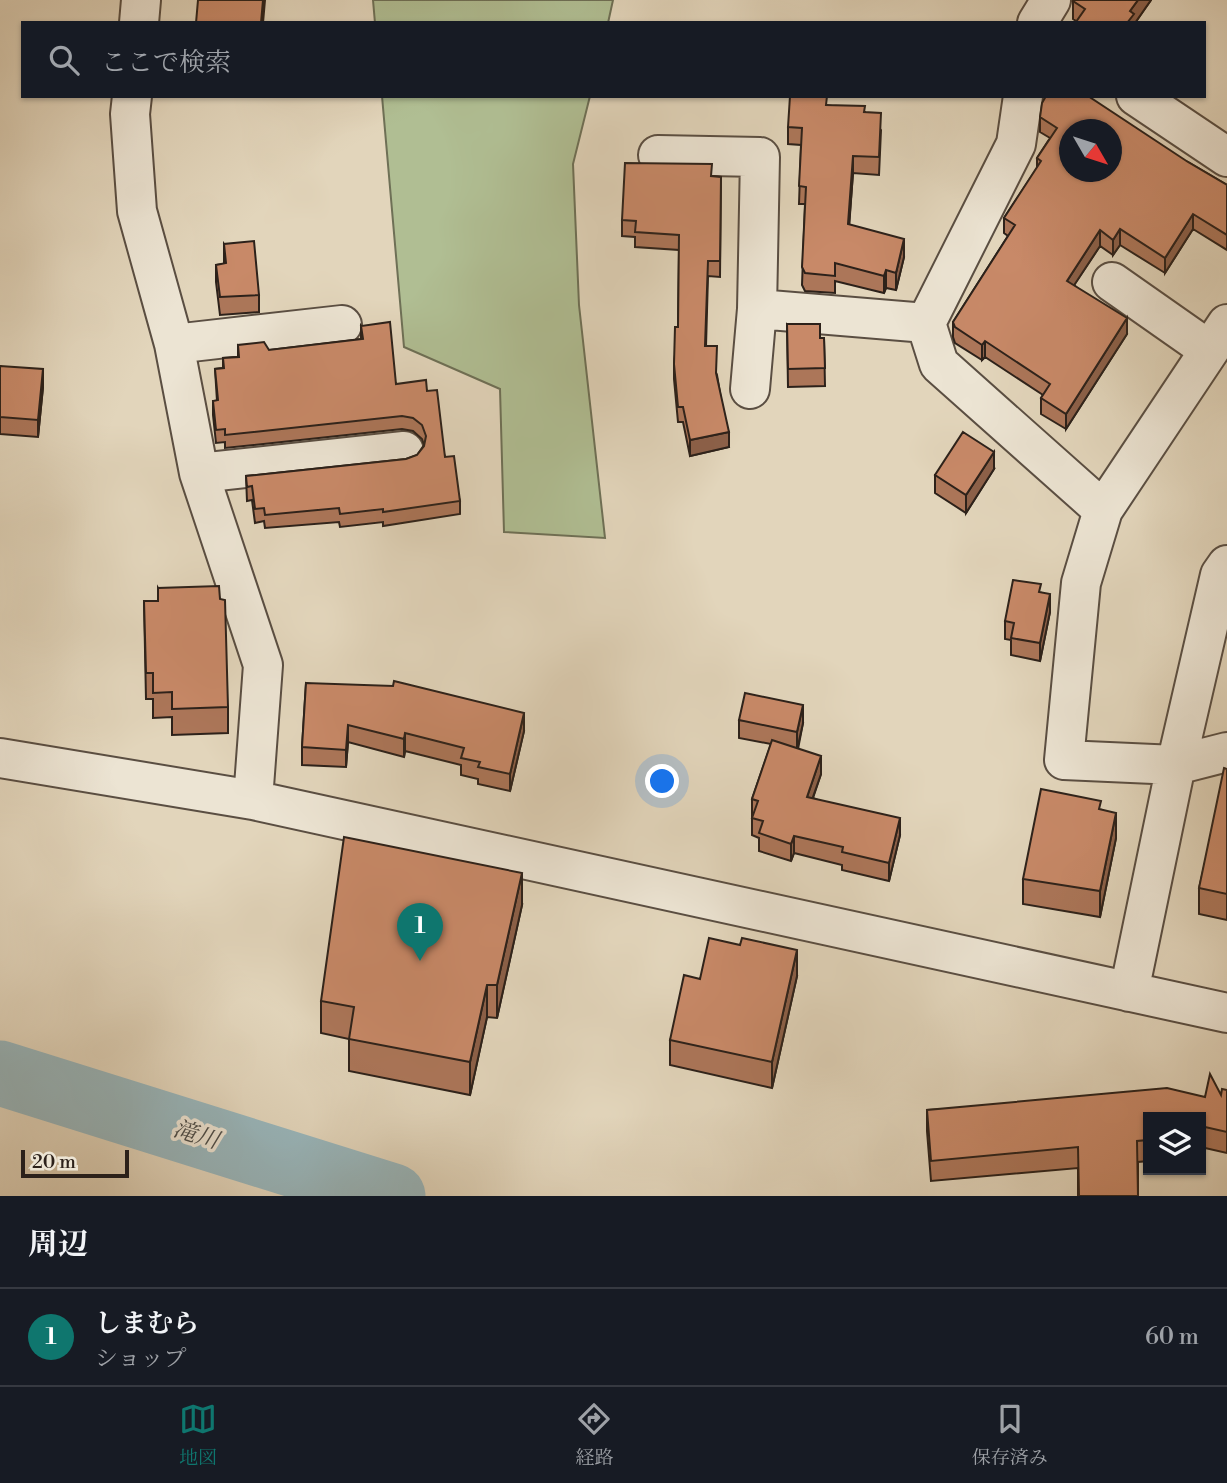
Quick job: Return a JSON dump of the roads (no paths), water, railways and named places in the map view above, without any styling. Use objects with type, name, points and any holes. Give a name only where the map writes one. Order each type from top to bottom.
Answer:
[{"type":"street","points":[[139,21],[141,0]]},
{"type":"street","points":[[1038,21],[1051,0]]},
{"type":"street","points":[[132,98],[130,114],[137,211],[174,344],[199,473],[263,665],[253,800]]},
{"type":"street","points":[[1023,98],[1016,144],[926,323],[939,364],[1103,510]]},
{"type":"street","points":[[1139,98],[1227,157]]},
{"type":"street","points":[[658,155],[760,157],[757,309],[750,389]]},
{"type":"street","points":[[1112,282],[1218,337],[1103,510],[1081,583],[1064,760],[1175,765],[1227,752]]},
{"type":"street","points":[[757,309],[926,323]]},
{"type":"street","points":[[174,344],[342,325]]},
{"type":"street","points":[[199,473],[404,451]]},
{"type":"street","points":[[1129,992],[1175,765],[1220,575],[1227,565]]},
{"type":"street","points":[[0,758],[253,800],[1227,1013]]},
{"type":"waterway","name":"滝川","points":[[0,1073],[393,1196]]},
{"type":"place","name":"しまむら","points":[[420,961]]}]
